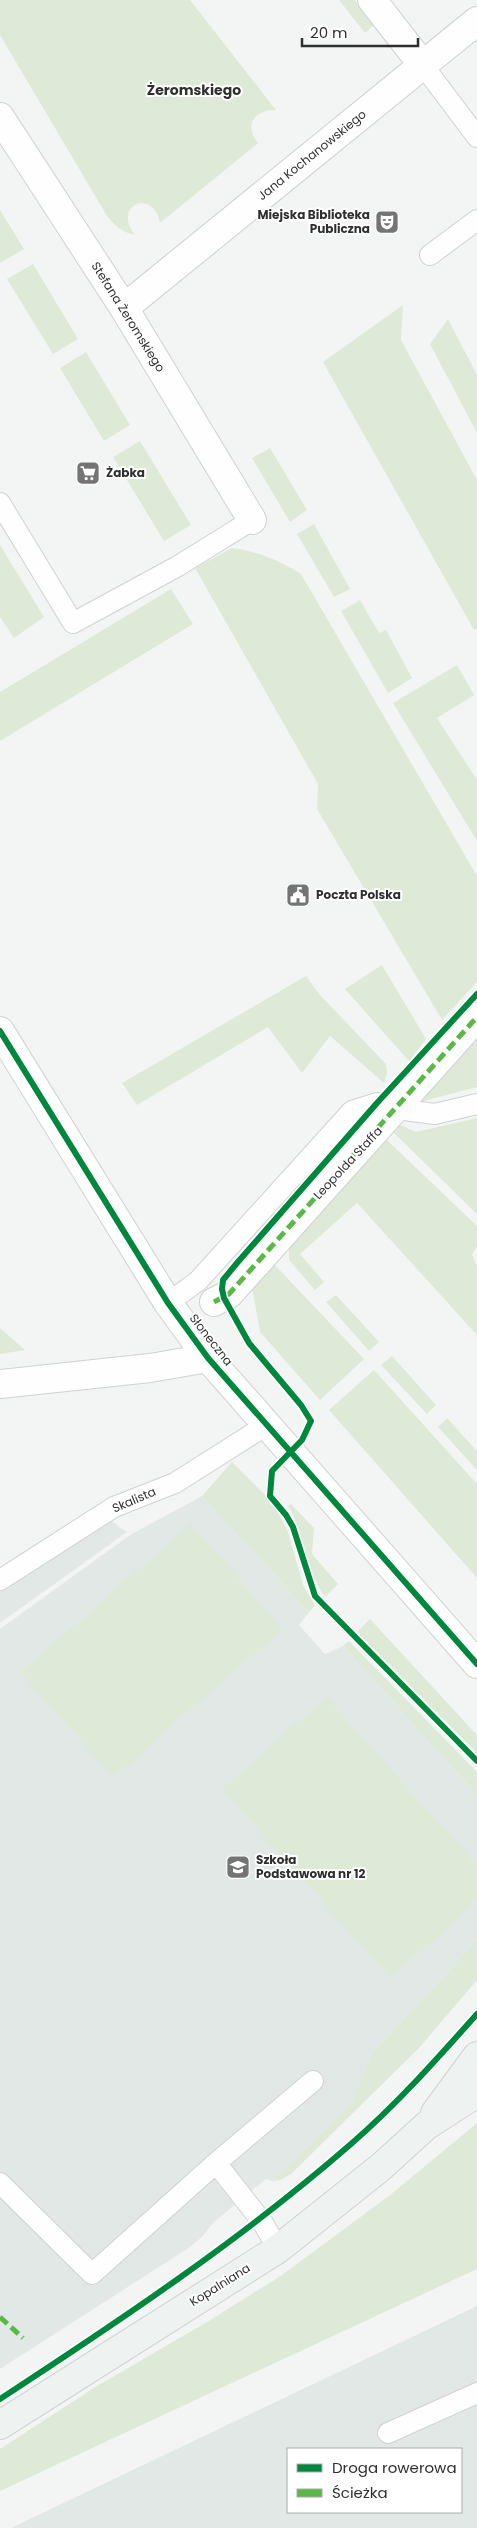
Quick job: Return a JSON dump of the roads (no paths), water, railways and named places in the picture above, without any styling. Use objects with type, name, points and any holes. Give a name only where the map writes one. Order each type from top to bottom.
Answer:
[{"type":"street","points":[[372,0],[422,64]]},
{"type":"street","name":"Jana Kochanowskiego","points":[[124,308],[477,21]]},
{"type":"street","name":"Stefana Żeromskiego","points":[[0,117],[124,308],[252,520]]},
{"type":"street","name":"Leopolda Staffa","points":[[214,1302],[229,1294],[477,1018]]},
{"type":"street","name":"Słoneczna","points":[[0,1031],[168,1303],[208,1358],[477,1664]]},
{"type":"street","points":[[0,1384],[150,1368],[208,1358]]},
{"type":"street","name":"Słoneczna","points":[[448,1631],[477,1652]]},
{"type":"street","name":"Kopalniana","points":[[426,2126],[477,2056]]},
{"type":"street","name":"Kopalniana","points":[[0,2425],[278,2249],[381,2167],[426,2126],[477,2093]]},
{"type":"lane","points":[[422,64],[477,137]]},
{"type":"lane","points":[[430,255],[477,220]]},
{"type":"lane","points":[[0,503],[73,623],[178,566],[252,520]]},
{"type":"lane","points":[[168,1303],[198,1281],[352,1111],[377,1103],[397,1109],[435,1114],[477,1104]]},
{"type":"lane","name":"Skalista","points":[[0,1580],[114,1507],[175,1483],[246,1440],[268,1424]]},
{"type":"lane","points":[[0,2182],[92,2274],[312,2081]]},
{"type":"lane","points":[[216,2164],[263,2223],[278,2249]]},
{"type":"lane","points":[[388,2433],[477,2393]]},
{"type":"place","name":"Miejska Biblioteka Publiczna","points":[[387,222]]},
{"type":"place","name":"Żabka","points":[[88,473]]},
{"type":"place","name":"Poczta Polska","points":[[298,895]]},
{"type":"place","name":"Szkoła Podstawowa nr 12","points":[[238,1867]]},
{"type":"district","name":"Żeromskiego","points":[[194,90]]}]
